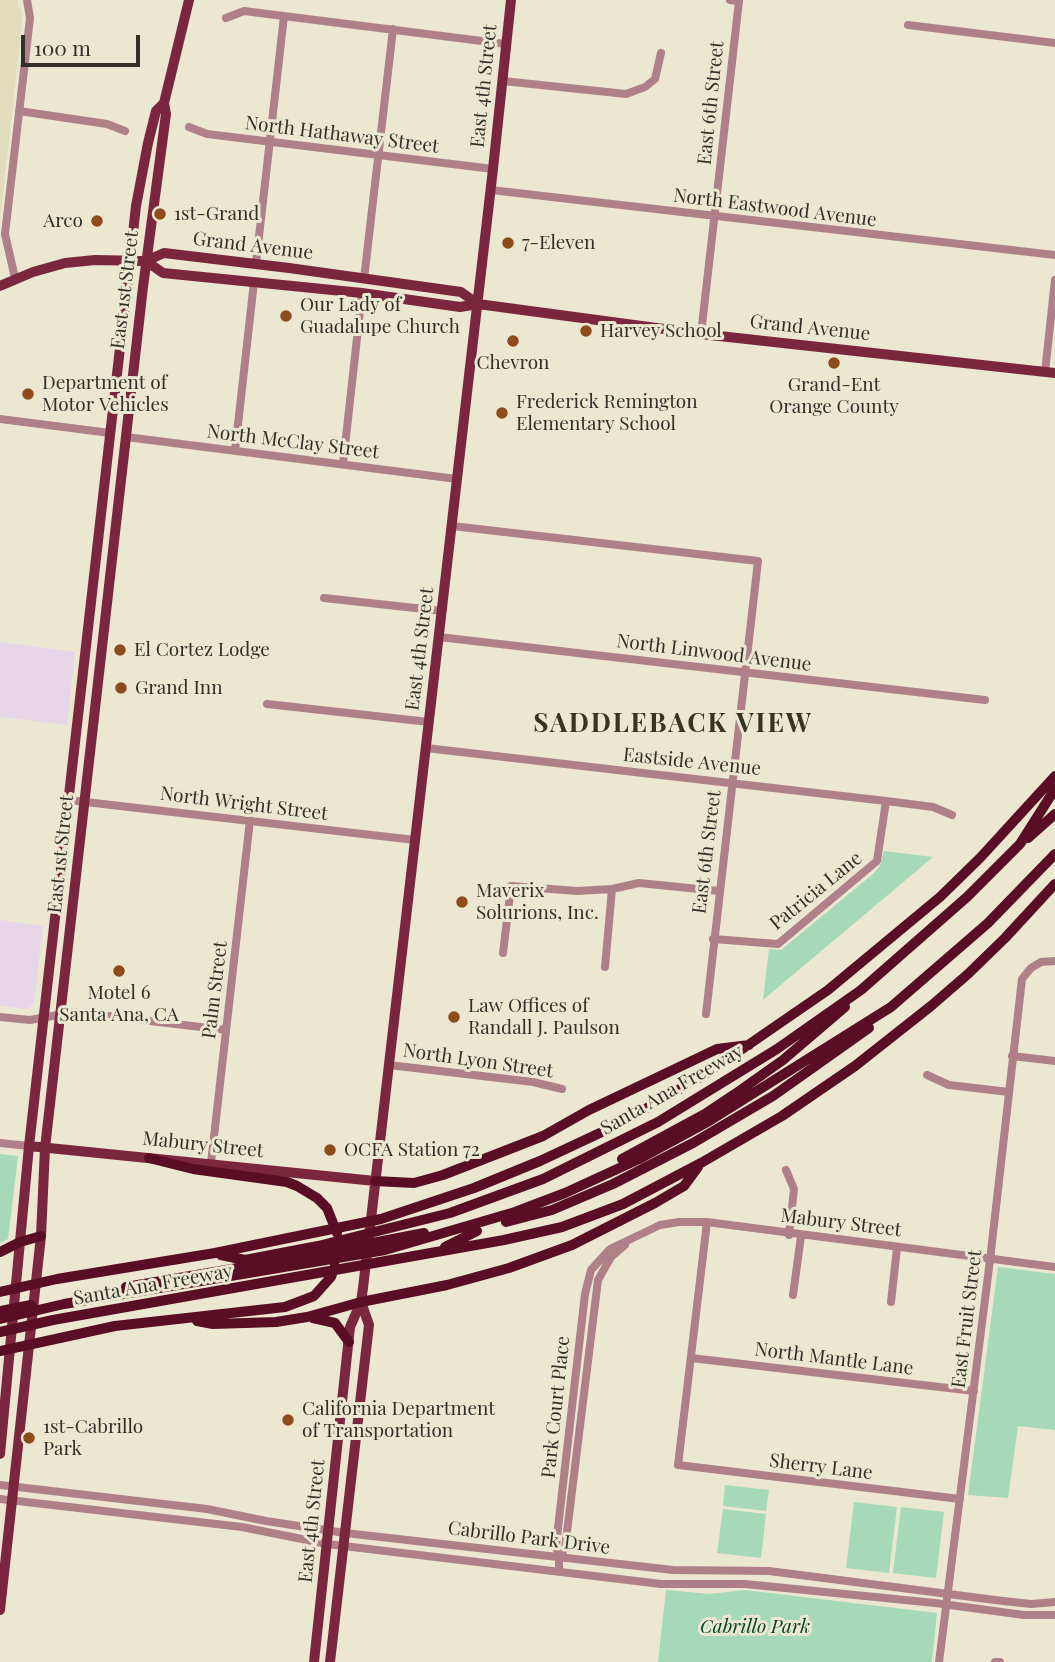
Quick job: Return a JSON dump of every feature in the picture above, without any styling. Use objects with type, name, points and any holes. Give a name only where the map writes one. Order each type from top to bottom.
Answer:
[{"type":"highway","name":"Santa Ana Freeway","points":[[0,1292],[57,1279],[215,1254],[381,1219],[474,1188],[619,1124],[681,1090],[753,1044],[828,990],[940,897],[980,858],[1055,776]]},
{"type":"highway","name":"Santa Ana Freeway","points":[[215,1254],[245,1260],[331,1243],[450,1213],[543,1179],[658,1122],[777,1049],[861,990],[967,897],[1020,844],[1055,789]]},
{"type":"highway","points":[[1020,844],[1055,814]]},
{"type":"highway","points":[[0,1319],[64,1304],[385,1250],[452,1232],[565,1193],[639,1159],[891,1007],[989,923],[1055,854]]},
{"type":"highway","name":"Santa Ana Freeway","points":[[0,1332],[562,1227],[623,1204],[782,1116],[894,1037],[968,974],[1031,912],[1055,884]]},
{"type":"highway","points":[[0,1311],[369,1245],[450,1226],[562,1188],[707,1118],[830,1021],[861,990]]},
{"type":"highway","name":"Santa Ana Freeway","points":[[437,1252],[472,1232],[551,1210],[601,1189],[693,1143],[774,1096],[866,1031],[891,1007]]},
{"type":"highway","points":[[375,1181],[414,1183],[443,1175],[543,1136],[589,1110],[717,1049],[753,1044]]},
{"type":"highway","points":[[0,1351],[82,1332],[285,1307],[314,1297],[331,1277],[340,1248],[333,1219],[327,1208],[308,1192],[287,1182],[193,1169],[149,1158]]},
{"type":"highway","points":[[187,1319],[213,1324],[276,1322],[447,1285],[509,1268],[607,1229],[684,1186],[701,1163]]},
{"type":"highway","points":[[0,1252],[41,1236]]},
{"type":"highway","points":[[307,1317],[335,1323],[349,1342]]},
{"type":"main road","name":"East 1st Street","points":[[0,1610],[41,1236],[45,1148],[146,261],[166,114],[164,103],[189,0]]},
{"type":"main road","name":"East 4th Street","points":[[314,1662],[350,1327],[361,1302],[363,1288],[494,169],[511,0]]},
{"type":"main road","name":"East 1st Street","points":[[0,1454],[29,1146],[130,260],[148,143],[156,111],[164,103]]},
{"type":"main road","name":"Grand Avenue","points":[[0,286],[15,278],[65,263],[146,261],[164,253],[461,292],[478,303]]},
{"type":"main road","name":"Grand Avenue","points":[[146,261],[163,273],[362,293],[460,307],[478,303],[701,334],[1050,373]]},
{"type":"main road","points":[[110,433],[116,438],[119,447],[118,507]]},
{"type":"main road","name":"Mabury Street","points":[[29,1146],[375,1181]]},
{"type":"main road","name":"East 4th Street","points":[[330,1662],[369,1325],[361,1302]]},
{"type":"street","points":[[15,278],[5,233],[30,18],[27,0]]},
{"type":"street","points":[[730,0],[738,1]]},
{"type":"street","name":"East 6th Street","points":[[701,334],[738,1]]},
{"type":"street","points":[[226,18],[244,11],[506,44]]},
{"type":"street","points":[[256,263],[284,16]]},
{"type":"street","points":[[908,25],[1055,43]]},
{"type":"street","points":[[364,279],[393,29]]},
{"type":"street","points":[[503,81],[626,94],[645,87],[655,79],[660,53]]},
{"type":"street","points":[[19,111],[107,124],[125,131]]},
{"type":"street","name":"North Hathaway Street","points":[[189,127],[206,134],[494,169]]},
{"type":"street","name":"North Eastwood Avenue","points":[[491,190],[1055,255]]},
{"type":"street","points":[[1050,373],[1055,280]]},
{"type":"street","points":[[235,451],[254,282]]},
{"type":"street","points":[[343,464],[362,293]]},
{"type":"street","points":[[0,419],[110,433]]},
{"type":"street","name":"North McClay Street","points":[[126,437],[457,479]]},
{"type":"street","name":"East 6th Street","points":[[452,526],[758,561],[713,939]]},
{"type":"street","points":[[324,598],[442,611]]},
{"type":"street","name":"North Linwood Avenue","points":[[439,637],[985,700]]},
{"type":"street","points":[[267,704],[429,722]]},
{"type":"street","name":"Eastside Avenue","points":[[426,748],[933,807],[952,816]]},
{"type":"street","name":"North Wright Street","points":[[68,800],[415,840]]},
{"type":"street","name":"Patricia Lane","points":[[713,939],[778,944],[877,861],[886,801]]},
{"type":"street","name":"Palm Street","points":[[211,1163],[250,820]]},
{"type":"street","points":[[503,953],[511,886],[577,891],[612,889],[639,883],[719,891]]},
{"type":"street","points":[[605,967],[612,889]]},
{"type":"street","points":[[706,1014],[713,939]]},
{"type":"street","name":"East Fruit Street","points":[[939,1662],[990,1260],[1022,979],[1031,968],[1041,962],[1055,961]]},
{"type":"street","points":[[0,1017],[30,1020],[74,1012],[226,1030]]},
{"type":"street","points":[[1013,1056],[1055,1061]]},
{"type":"street","name":"North Lyon Street","points":[[389,1065],[533,1082],[562,1089]]},
{"type":"street","points":[[927,1075],[948,1085],[1009,1092]]},
{"type":"street","points":[[0,1143],[29,1146]]},
{"type":"street","points":[[786,1170],[794,1189],[789,1235]]},
{"type":"street","points":[[691,1357],[707,1222]]},
{"type":"street","name":"Mabury Street","points":[[601,1264],[610,1249],[660,1225],[707,1222],[789,1235],[1055,1267]]},
{"type":"street","points":[[793,1296],[801,1236]]},
{"type":"street","points":[[891,1302],[897,1248]]},
{"type":"street","name":"Park Court Place","points":[[559,1570],[556,1545],[585,1294],[588,1278],[601,1264]]},
{"type":"street","name":"North Mantle Lane","points":[[691,1357],[974,1391]]},
{"type":"street","name":"Sherry Lane","points":[[691,1357],[678,1465],[960,1499]]},
{"type":"street","name":"Cabrillo Park Drive","points":[[0,1485],[207,1509],[345,1533],[559,1558],[673,1570],[741,1569],[791,1573],[1031,1604],[1055,1602]]},
{"type":"street","name":"Cabrillo Park Drive","points":[[0,1499],[242,1527],[327,1544],[661,1584],[745,1584],[1024,1615],[1055,1615]]},
{"type":"street","points":[[789,1588],[791,1573]]},
{"type":"shaded area","points":[[0,0],[17,0],[23,14],[0,221]]},
{"type":"shaded area","points":[[0,642],[75,652],[67,725],[0,717]]},
{"type":"shaded area","points":[[0,920],[43,926],[34,1003],[27,1009],[0,1006]]},
{"type":"green space","points":[[884,851],[933,857],[763,1000],[769,949],[781,950],[873,874],[880,866]]},
{"type":"green space","points":[[0,1154],[18,1156],[8,1239],[0,1243]]},
{"type":"green space","points":[[998,1267],[1055,1274],[1055,1430],[1018,1426],[1008,1498],[968,1495]]},
{"type":"green space","points":[[725,1485],[769,1490],[766,1511],[723,1506]]},
{"type":"green space","points":[[854,1502],[897,1507],[889,1573],[846,1568]]},
{"type":"green space","points":[[901,1507],[944,1512],[936,1578],[893,1573]]},
{"type":"green space","points":[[723,1509],[766,1514],[761,1558],[717,1553]]},
{"type":"green space","name":"Cabrillo Park","points":[[666,1590],[710,1594],[745,1590],[937,1613],[932,1662],[658,1662]]},
{"type":"place","name":"1st-Grand","points":[[160,214]]},
{"type":"place","name":"Arco","points":[[97,221]]},
{"type":"place","name":"7-Eleven","points":[[508,243]]},
{"type":"place","name":"Our Lady of Guadalupe Church","points":[[286,316]]},
{"type":"place","name":"Harvey School","points":[[586,331]]},
{"type":"place","name":"Chevron","points":[[513,341]]},
{"type":"place","name":"Grand-Ent Orange County","points":[[834,363]]},
{"type":"place","name":"Department of Motor Vehicles","points":[[28,394]]},
{"type":"place","name":"Frederick Remington Elementary School","points":[[502,413]]},
{"type":"place","name":"El Cortez Lodge","points":[[120,650]]},
{"type":"place","name":"Grand Inn","points":[[121,688]]},
{"type":"place","name":"Maverix Solurions, Inc.","points":[[462,902]]},
{"type":"place","name":"Motel 6 Santa Ana, CA","points":[[119,971]]},
{"type":"place","name":"Law Offices of Randall J. Paulson","points":[[454,1017]]},
{"type":"place","name":"OCFA Station 72","points":[[330,1150]]},
{"type":"place","name":"California Department of Transportation","points":[[288,1420]]},
{"type":"place","name":"1st-Cabrillo Park","points":[[29,1438]]},
{"type":"district","name":"SADDLEBACK VIEW","points":[[673,724]]}]
